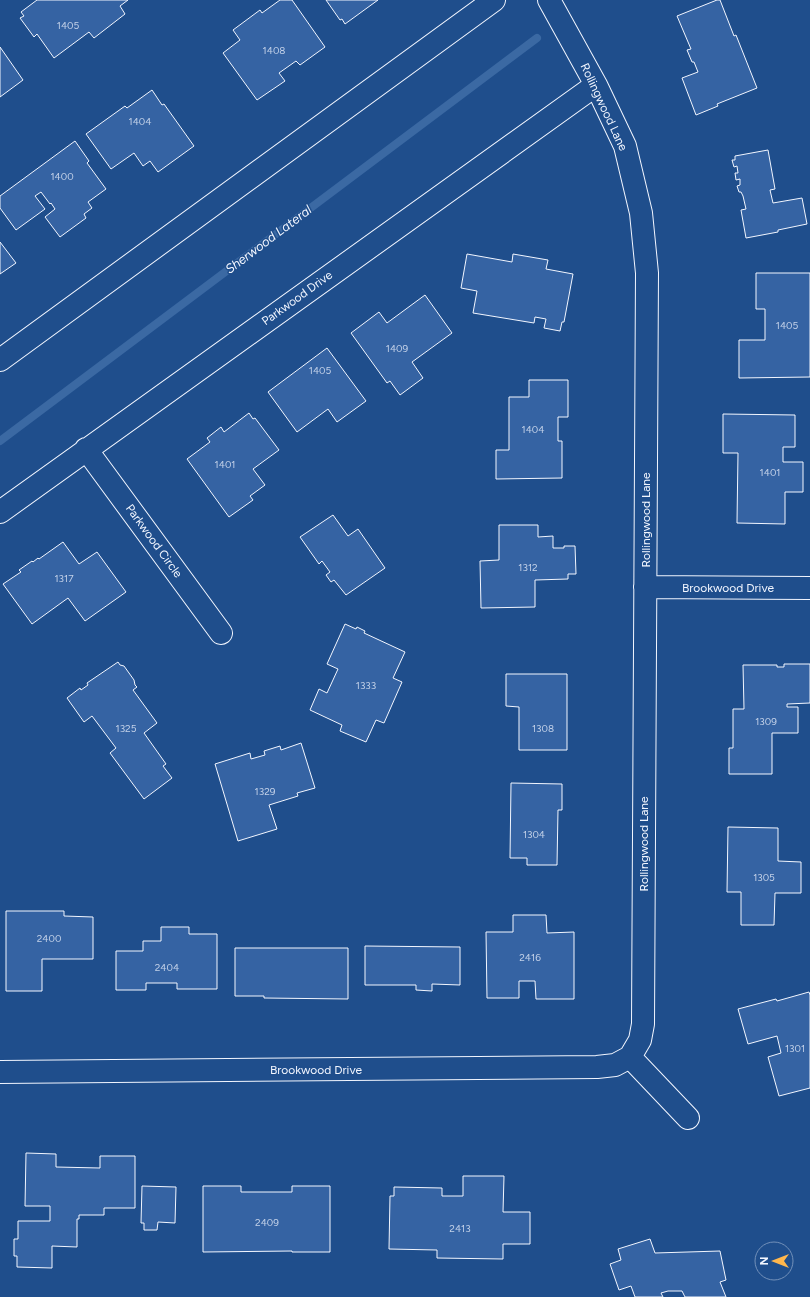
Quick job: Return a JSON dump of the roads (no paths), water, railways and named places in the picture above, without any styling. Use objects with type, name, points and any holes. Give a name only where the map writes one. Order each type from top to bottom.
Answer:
[{"type":"street","points":[[0,360],[494,0]]},
{"type":"street","name":"Rollingwood Lane","points":[[549,0],[596,85],[625,146],[640,213],[647,272],[643,1024],[640,1040],[630,1057]]},
{"type":"street","name":"Parkwood Drive","points":[[0,512],[596,85]]},
{"type":"street","name":"Parkwood Circle","points":[[86,449],[221,633]]},
{"type":"street","name":"Brookwood Drive","points":[[646,587],[810,588]]},
{"type":"street","points":[[630,1057],[688,1118]]},
{"type":"street","name":"Brookwood Drive","points":[[0,1072],[597,1067],[615,1064],[630,1057]]},
{"type":"waterway","name":"Sherwood Lateral","points":[[0,441],[537,38]]}]
